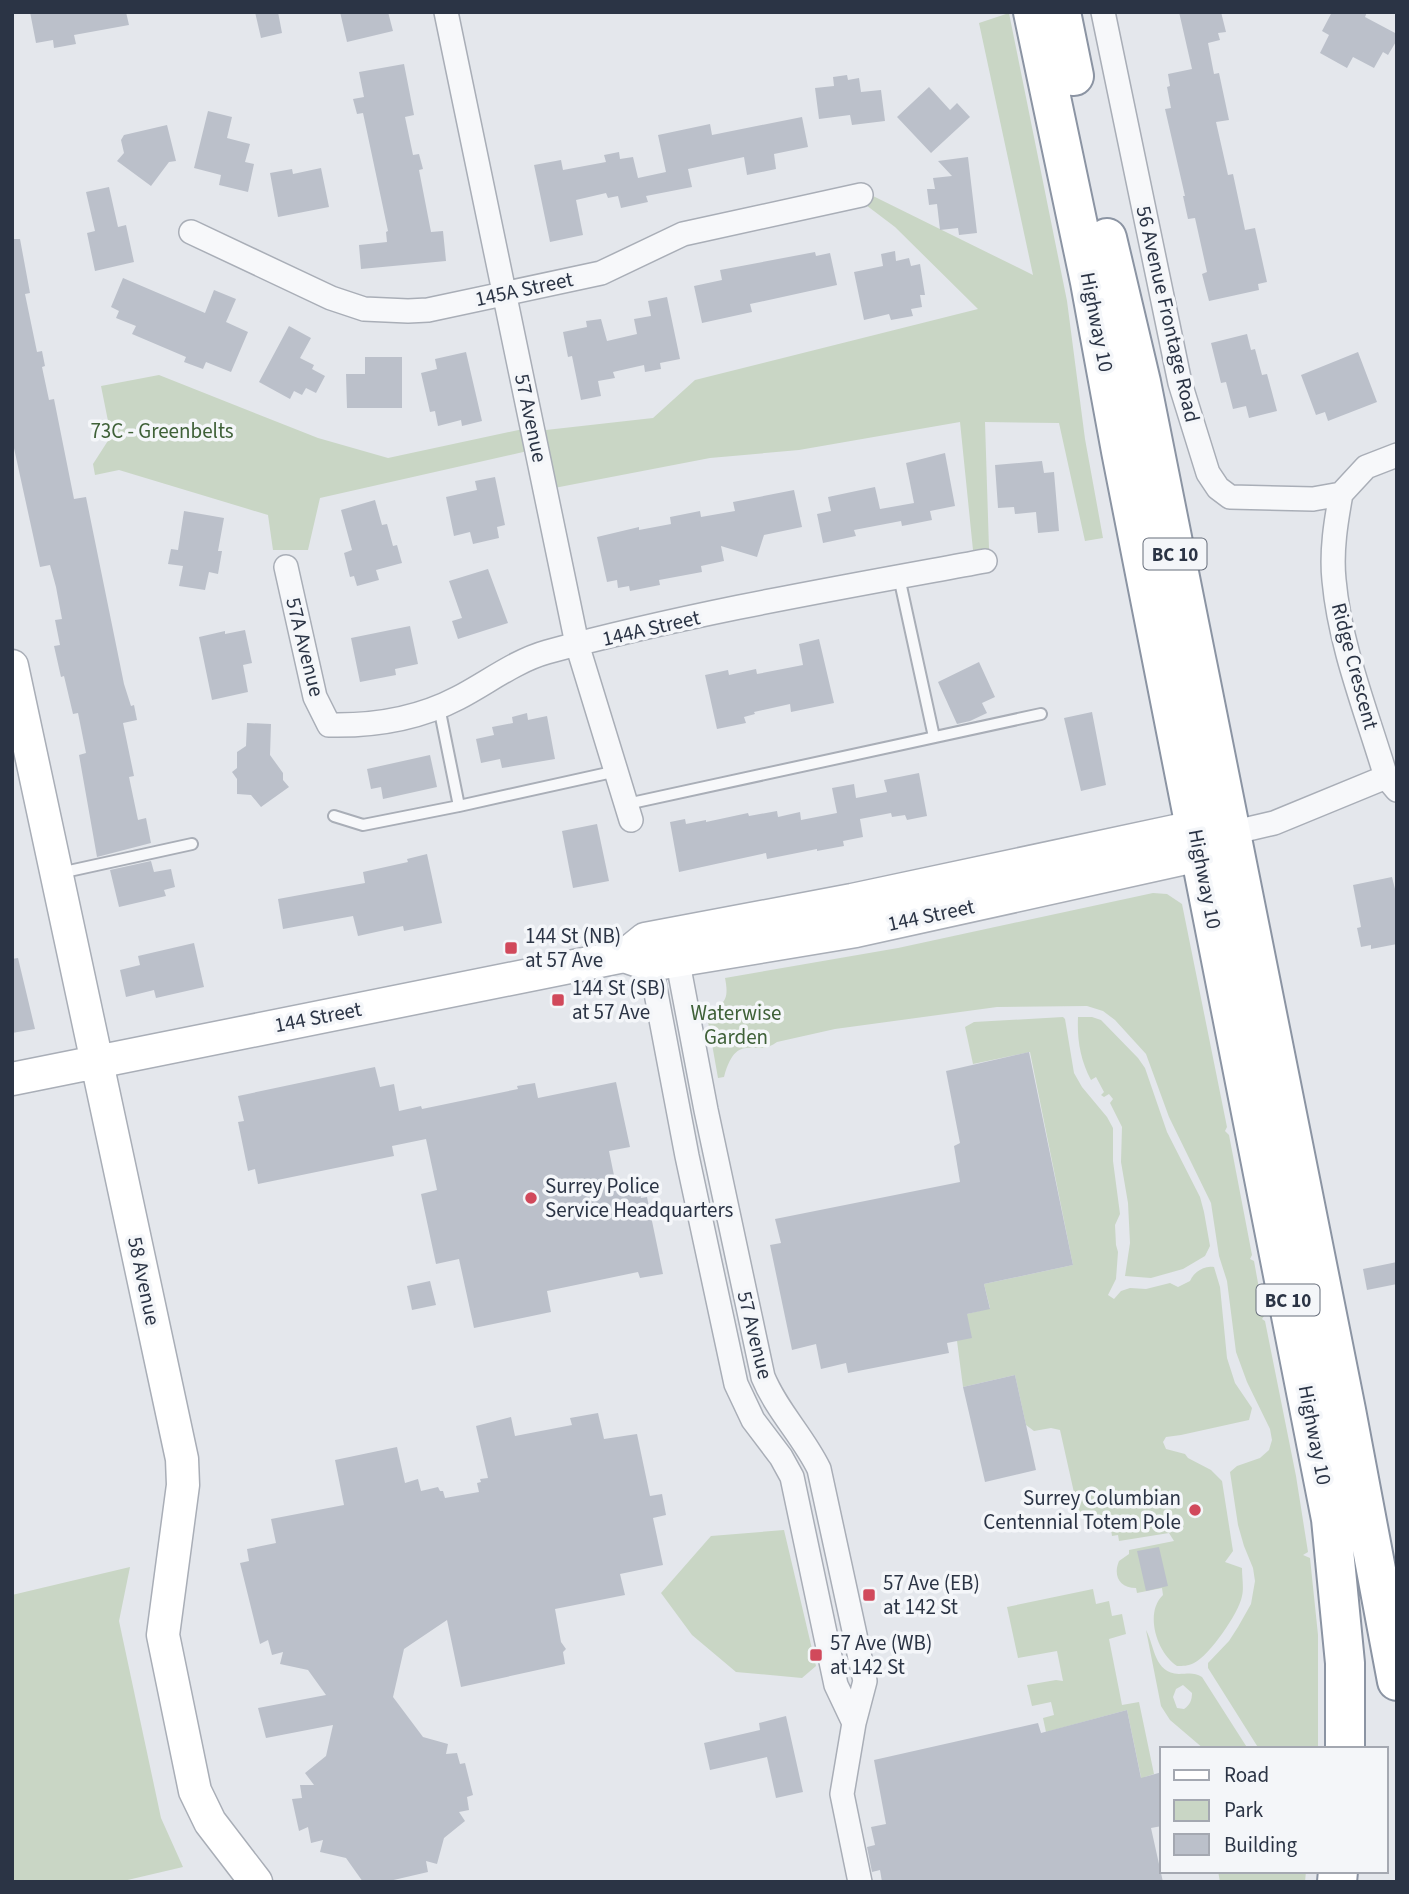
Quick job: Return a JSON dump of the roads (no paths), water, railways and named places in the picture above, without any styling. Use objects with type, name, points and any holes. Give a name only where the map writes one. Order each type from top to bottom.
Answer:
[{"type":"highway","name":"Highway 10","points":[[1033,12],[1208,838],[1346,1410],[1397,1681]]},
{"type":"highway","name":"Highway 10","points":[[1061,12],[1115,276],[1140,382],[1208,838],[1331,1519],[1345,1663],[1345,1747]]},
{"type":"street","name":"57 Avenue","points":[[446,12],[577,644],[629,812]]},
{"type":"street","name":"56 Avenue Frontage Road","points":[[1103,12],[1180,383],[1208,473],[1218,488],[1230,498],[1313,499],[1341,494]]},
{"type":"street","name":"145A Street","points":[[191,232],[331,298],[364,309],[418,311],[601,273],[683,234],[861,195]]},
{"type":"street","points":[[1341,494],[1366,467],[1397,455]]},
{"type":"street","name":"Ridge Crescent","points":[[1341,494],[1335,525],[1334,578],[1343,634],[1391,784]]},
{"type":"street","name":"144A Street","points":[[329,725],[363,726],[419,714],[439,707],[543,653],[577,644],[769,601],[985,561]]},
{"type":"street","name":"57A Avenue","points":[[286,566],[315,696],[329,725]]},
{"type":"street","name":"58 Avenue","points":[[12,666],[181,1459],[183,1485],[163,1634],[195,1791],[211,1822],[256,1882]]},
{"type":"street","name":"144 Street","points":[[12,1079],[654,951],[856,931],[1274,823],[1391,784]]},
{"type":"street","name":"57 Avenue","points":[[654,951],[687,1156],[736,1384],[753,1420],[781,1457],[792,1477],[836,1685],[854,1723],[842,1794],[860,1882]]},
{"type":"lane","points":[[899,577],[934,737]]},
{"type":"lane","points":[[439,707],[459,806]]},
{"type":"lane","points":[[629,812],[934,737],[1041,714]]},
{"type":"lane","points":[[334,816],[363,825],[617,771]]},
{"type":"lane","points":[[57,874],[192,844]]},
{"type":"place","name":"144 St (NB) at 57 Ave","points":[[511,948]]},
{"type":"place","name":"144 St (SB) at 57 Ave","points":[[558,1000]]},
{"type":"place","name":"Surrey Police Service Headquarters","points":[[531,1198]]},
{"type":"place","name":"Surrey Columbian Centennial Totem Pole","points":[[1195,1510]]},
{"type":"place","name":"57 Ave (EB) at 142 St","points":[[869,1595]]},
{"type":"place","name":"57 Ave (WB) at 142 St","points":[[816,1655]]},
{"type":"park label","name":"73C - Greenbelts","points":[[162,431]]},
{"type":"park label","name":"Waterwise Garden","points":[[736,1025]]}]
